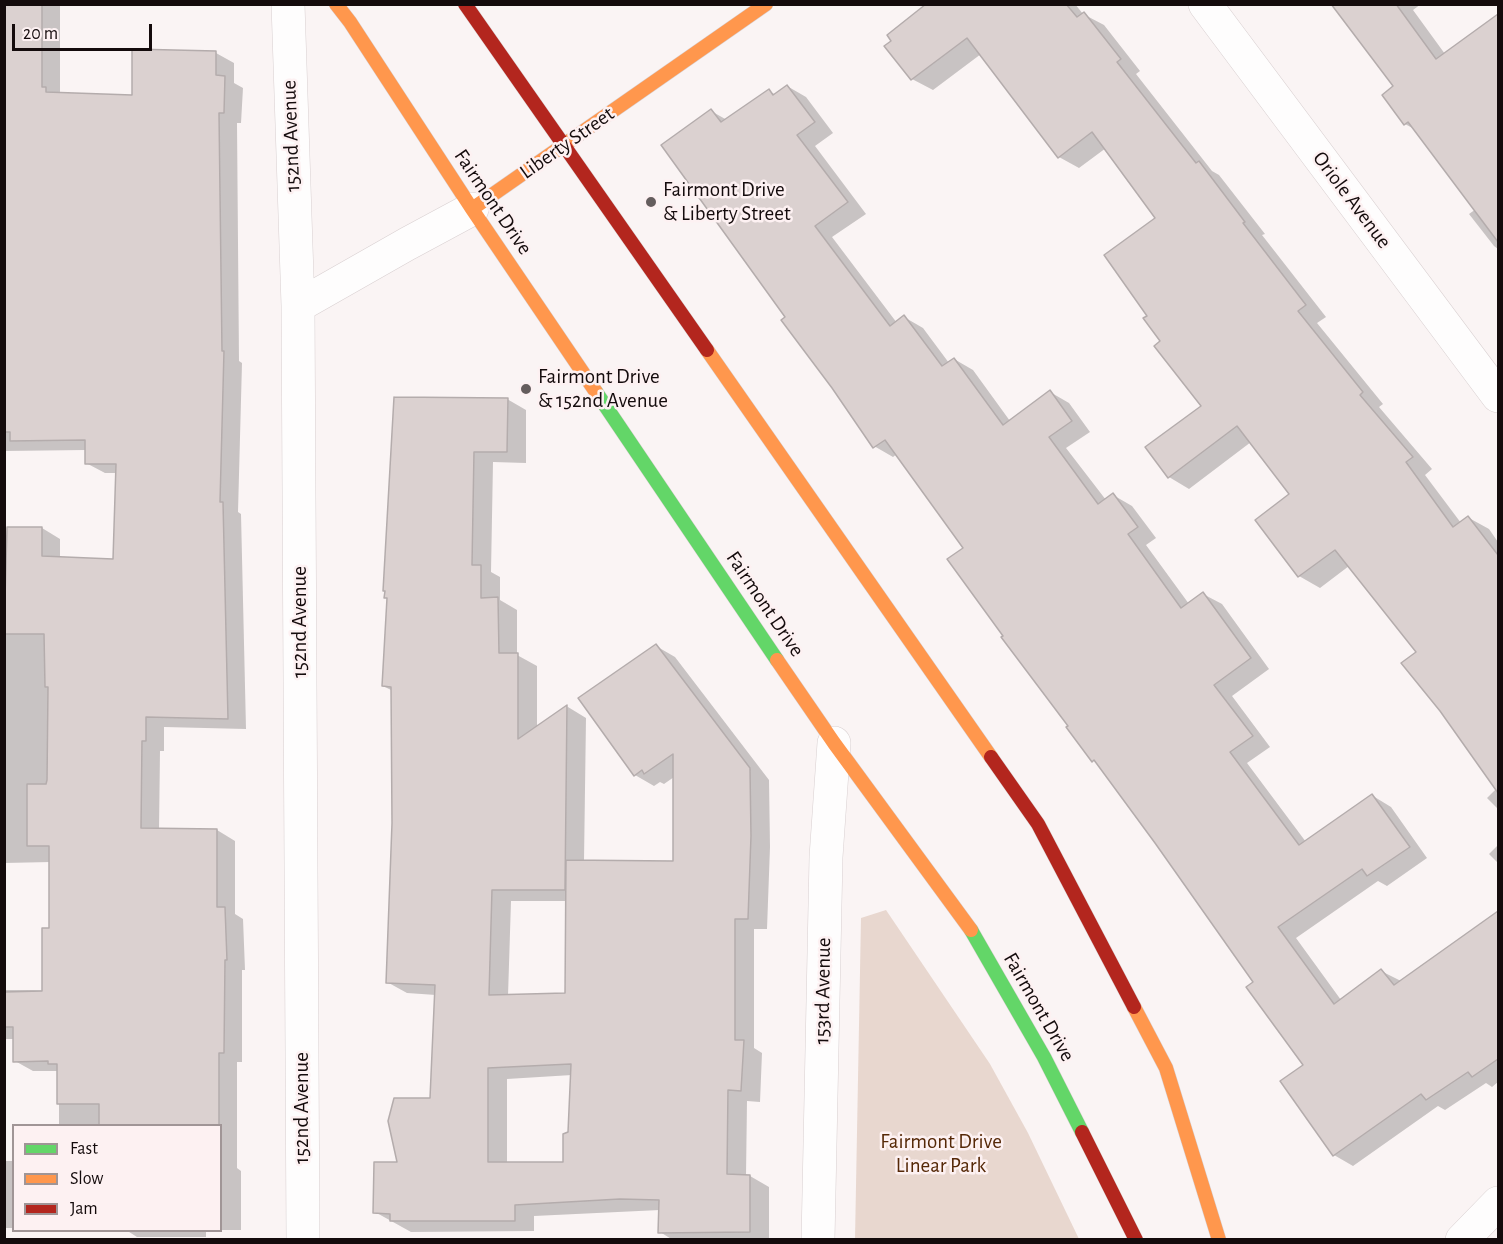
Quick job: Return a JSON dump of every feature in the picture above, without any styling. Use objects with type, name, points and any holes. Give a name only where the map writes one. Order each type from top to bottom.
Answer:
[{"type":"main road","name":"Fairmont Drive","points":[[336,4],[472,210],[834,743],[968,925],[1044,1057],[1136,1239]]},
{"type":"main road","points":[[465,4],[1038,824],[1166,1068],[1219,1239]]},
{"type":"main road","name":"Liberty Street","points":[[472,210],[766,4]]},
{"type":"street","name":"152nd Avenue","points":[[288,4],[298,306],[303,1239]]},
{"type":"street","name":"Oriole Avenue","points":[[1205,4],[1498,396]]},
{"type":"street","name":"Liberty Street","points":[[298,306],[472,210]]},
{"type":"street","name":"153rd Avenue","points":[[818,1239],[826,857],[834,743]]},
{"type":"street","points":[[1462,1239],[1498,1203]]},
{"type":"green space","name":"Fairmont Drive Linear Park","points":[[886,910],[990,1064],[1028,1133],[1079,1239],[855,1239],[861,918]]},
{"type":"building","points":[[4,4],[42,4],[42,87],[46,87],[46,92],[132,95],[132,49],[216,51],[216,75],[225,76],[224,113],[219,113],[222,351],[224,351],[220,502],[223,502],[228,719],[146,717],[146,741],[142,741],[141,828],[217,829],[217,907],[225,907],[227,960],[225,960],[224,1053],[219,1053],[219,1124],[99,1124],[99,1104],[57,1104],[57,1064],[48,1064],[48,1061],[13,1062],[13,1027],[4,1027],[4,992],[42,991],[42,928],[49,928],[49,846],[27,846],[27,784],[46,784],[47,780],[48,687],[45,687],[44,634],[4,634],[7,527],[42,527],[42,556],[113,559],[116,464],[85,464],[85,440],[10,441],[10,432],[4,432]]},
{"type":"building","points":[[926,4],[1066,4],[1077,17],[1084,12],[1121,59],[1117,62],[1196,163],[1199,161],[1306,305],[1298,311],[1363,392],[1360,395],[1413,457],[1406,462],[1453,527],[1468,516],[1498,555],[1498,793],[1440,711],[1401,663],[1416,652],[1335,550],[1298,577],[1255,520],[1289,494],[1237,426],[1168,478],[1145,447],[1201,406],[1154,346],[1160,341],[1143,318],[1147,316],[1104,255],[1155,218],[1092,132],[1058,158],[967,38],[911,80],[884,46],[891,41],[887,35]]},
{"type":"building","points":[[1331,4],[1396,4],[1436,59],[1498,14],[1498,242],[1408,122],[1404,125],[1382,95],[1393,86]]},
{"type":"building","points":[[787,85],[815,122],[797,135],[848,202],[815,226],[890,326],[904,315],[942,366],[954,358],[1003,425],[1050,390],[1072,421],[1049,437],[1098,504],[1113,493],[1138,527],[1128,534],[1181,608],[1203,592],[1251,658],[1214,685],[1253,736],[1230,752],[1299,845],[1372,794],[1410,847],[1367,876],[1362,869],[1278,927],[1334,1004],[1381,969],[1394,985],[1498,911],[1498,1059],[1472,1077],[1468,1072],[1426,1100],[1421,1094],[1333,1156],[1280,1081],[1303,1065],[1246,987],[1253,982],[1155,843],[1094,760],[1092,762],[1066,727],[1068,726],[1001,637],[1003,636],[947,559],[963,548],[885,440],[873,448],[781,320],[785,317],[661,145],[711,109],[721,122],[769,89],[773,95]]},
{"type":"building","points":[[394,397],[508,398],[507,452],[474,452],[472,565],[481,565],[481,598],[498,597],[499,653],[518,653],[518,739],[567,705],[565,890],[492,890],[489,995],[565,993],[566,860],[673,861],[673,754],[644,774],[642,770],[634,776],[578,698],[656,644],[750,768],[751,836],[748,919],[735,919],[735,1040],[744,1040],[741,1091],[728,1090],[727,1174],[750,1175],[750,1232],[658,1233],[659,1200],[620,1199],[515,1205],[515,1221],[390,1221],[390,1214],[373,1213],[374,1162],[397,1162],[388,1121],[394,1098],[430,1098],[435,985],[386,983],[392,823],[391,687],[382,686],[387,598],[384,598],[385,591],[383,591]],"holes":[[[571,1064],[568,1132],[563,1134],[563,1162],[488,1162],[488,1068]]]},
{"type":"traffic: fast","points":[[596,392],[777,660]]},
{"type":"traffic: fast","points":[[971,930],[1044,1057],[1082,1132]]},
{"type":"traffic: slow","points":[[336,4],[596,392]]},
{"type":"traffic: slow","points":[[472,209],[766,4]]},
{"type":"traffic: slow","points":[[707,350],[991,757]]},
{"type":"traffic: slow","points":[[777,660],[834,743],[971,930]]},
{"type":"traffic: slow","points":[[1134,1007],[1166,1068],[1219,1240]]},
{"type":"traffic: jam","points":[[465,4],[707,350]]},
{"type":"traffic: jam","points":[[991,757],[1038,824],[1134,1007]]},
{"type":"traffic: jam","points":[[1082,1132],[1136,1240]]},
{"type":"place","name":"Fairmont Drive & Liberty Street","points":[[651,202]]},
{"type":"place","name":"Fairmont Drive & 152nd Avenue","points":[[526,389]]}]
